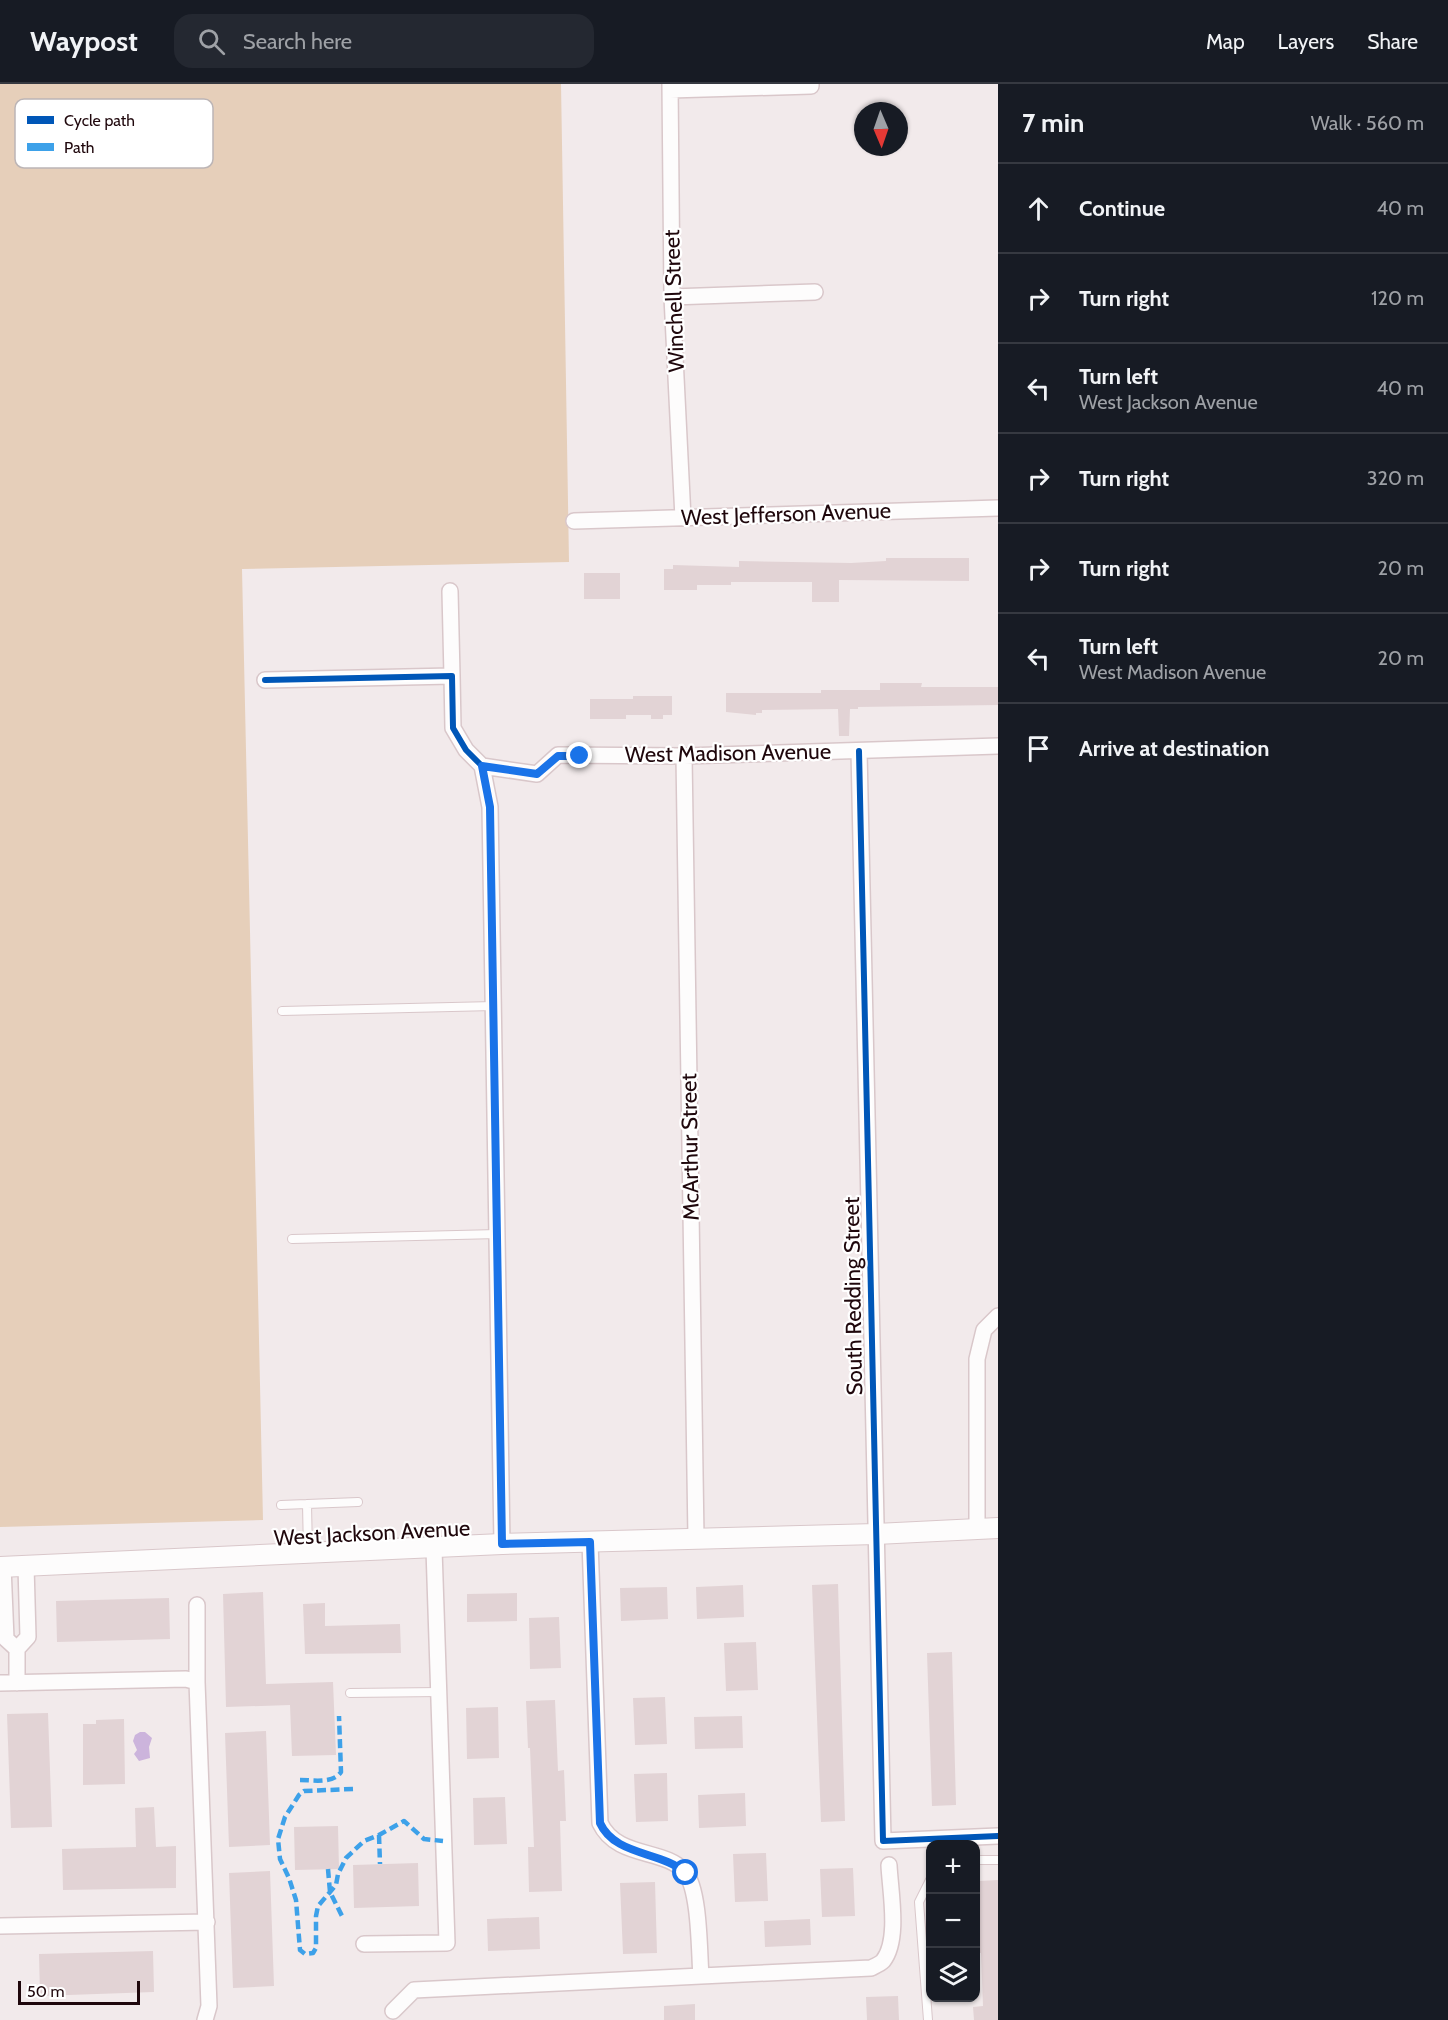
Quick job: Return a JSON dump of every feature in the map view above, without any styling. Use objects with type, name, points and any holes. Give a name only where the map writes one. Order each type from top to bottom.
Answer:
[{"type":"street","points":[[670,87],[811,86],[811,84]]},
{"type":"street","name":"Winchell Street","points":[[670,87],[672,297],[683,518]]},
{"type":"street","points":[[672,297],[815,292]]},
{"type":"street","name":"West Jefferson Avenue","points":[[574,521],[998,508]]},
{"type":"street","points":[[450,591],[453,728],[466,750],[482,766],[490,807],[502,1544]]},
{"type":"street","points":[[265,680],[452,676]]},
{"type":"street","name":"West Madison Avenue","points":[[482,766],[537,774],[558,756],[684,756],[998,746]]},
{"type":"street","name":"South Redding Street","points":[[859,751],[883,1841],[998,1836]]},
{"type":"street","name":"McArthur Street","points":[[684,756],[696,1538]]},
{"type":"street","points":[[977,1529],[976,1359],[984,1330],[998,1316]]},
{"type":"street","name":"West Jackson Avenue","points":[[1,1567],[434,1549],[502,1544],[876,1534],[998,1528]]},
{"type":"street","points":[[590,1542],[600,1823],[605,1834],[619,1844],[676,1864],[686,1873],[694,1893],[701,1976]]},
{"type":"street","points":[[364,1944],[447,1942],[434,1549]]},
{"type":"street","points":[[17,1683],[17,1649],[28,1637],[26,1566]]},
{"type":"street","points":[[1,1567],[6,1639],[17,1649]]},
{"type":"street","points":[[197,1605],[197,1683],[209,2006],[205,2020]]},
{"type":"street","points":[[0,1683],[186,1678],[197,1683]]},
{"type":"street","points":[[393,2011],[414,1990],[871,1968],[882,1962],[889,1949],[892,1932],[889,1865]]},
{"type":"street","points":[[0,1926],[207,1922]]},
{"type":"lane","points":[[282,1011],[494,1006]]},
{"type":"lane","points":[[292,1239],[498,1234]]},
{"type":"lane","points":[[281,1505],[358,1502]]},
{"type":"lane","points":[[307,1504],[308,1554]]},
{"type":"lane","points":[[350,1693],[439,1692]]},
{"type":"lane","points":[[980,1860],[998,1860]]},
{"type":"lane","points":[[926,1888],[919,1902],[928,2020]]},
{"type":"shaded area","points":[[0,84],[561,84],[569,562],[242,569],[263,1520],[0,1527]]},
{"type":"shaded area","points":[[145,1732],[152,1738],[149,1747],[150,1758],[139,1761],[134,1754],[137,1750],[133,1741],[135,1735]]},
{"type":"building","points":[[886,558],[969,558],[969,581],[839,580],[839,602],[812,602],[812,582],[731,582],[731,585],[697,585],[697,590],[664,590],[664,569],[673,569],[673,565],[739,567],[739,561],[851,563],[886,561]]},
{"type":"building","points":[[584,573],[620,573],[620,599],[584,599]]},
{"type":"building","points":[[880,683],[922,683],[921,687],[998,687],[998,705],[858,707],[858,709],[850,709],[849,736],[839,736],[838,709],[762,710],[762,713],[756,713],[756,715],[726,712],[726,693],[821,693],[821,690],[880,690]]},
{"type":"building","points":[[633,696],[672,696],[672,715],[663,715],[663,719],[651,719],[651,715],[626,715],[626,719],[590,719],[590,699],[633,699]]},
{"type":"building","points":[[838,1584],[845,1821],[821,1822],[812,1585]]},
{"type":"building","points":[[743,1585],[744,1617],[697,1619],[696,1587]]},
{"type":"building","points":[[667,1587],[668,1619],[621,1621],[620,1588]]},
{"type":"building","points":[[263,1592],[266,1684],[333,1682],[336,1755],[292,1756],[290,1705],[226,1707],[223,1594]]},
{"type":"building","points":[[517,1593],[517,1621],[467,1622],[467,1594]]},
{"type":"building","points":[[169,1598],[170,1639],[57,1642],[56,1601]]},
{"type":"building","points":[[325,1603],[325,1626],[400,1624],[401,1653],[305,1654],[303,1604]]},
{"type":"building","points":[[559,1617],[561,1668],[530,1669],[529,1618]]},
{"type":"building","points":[[756,1642],[758,1690],[726,1691],[724,1643]]},
{"type":"building","points":[[952,1652],[956,1805],[932,1806],[927,1653]]},
{"type":"building","points":[[665,1697],[667,1744],[635,1745],[633,1698]]},
{"type":"building","points":[[555,1700],[558,1771],[564,1770],[566,1821],[560,1821],[562,1891],[529,1892],[528,1847],[534,1847],[526,1701]]},
{"type":"building","points":[[498,1707],[499,1758],[467,1759],[466,1708]]},
{"type":"building","points":[[48,1713],[52,1827],[11,1828],[7,1714]]},
{"type":"building","points":[[742,1716],[743,1748],[695,1749],[694,1717]]},
{"type":"building","points":[[124,1719],[125,1784],[83,1785],[83,1724],[96,1724],[96,1720]]},
{"type":"building","points":[[266,1731],[270,1845],[229,1847],[225,1733]]},
{"type":"building","points":[[667,1773],[668,1821],[636,1822],[634,1774]]},
{"type":"building","points":[[745,1793],[746,1826],[699,1828],[698,1795]]},
{"type":"building","points":[[505,1797],[507,1844],[474,1845],[473,1798]]},
{"type":"building","points":[[154,1807],[156,1847],[176,1846],[176,1888],[63,1890],[62,1849],[136,1847],[135,1808]]},
{"type":"building","points":[[338,1826],[339,1869],[295,1870],[294,1827]]},
{"type":"building","points":[[766,1853],[768,1901],[735,1902],[733,1854]]},
{"type":"building","points":[[418,1863],[419,1906],[354,1908],[353,1865]]},
{"type":"building","points":[[853,1868],[855,1916],[822,1917],[820,1869]]},
{"type":"building","points":[[270,1871],[274,1986],[233,1988],[229,1873]]},
{"type":"building","points":[[998,1880],[998,2020],[974,2020],[973,2007],[983,2006],[980,1881]]},
{"type":"building","points":[[655,1882],[657,1953],[623,1954],[620,1883]]},
{"type":"building","points":[[539,1917],[540,1949],[488,1951],[487,1919]]},
{"type":"building","points":[[810,1919],[811,1945],[765,1947],[764,1921]]},
{"type":"building","points":[[153,1951],[154,1992],[40,1996],[39,1954]]},
{"type":"building","points":[[898,1996],[899,2020],[867,2020],[866,1997]]},
{"type":"building","points":[[695,2004],[695,2020],[664,2020],[664,2006]]},
{"type":"marked path","points":[[300,1780],[328,1780],[341,1772],[339,1716]]},
{"type":"marked path","points":[[353,1789],[304,1791],[285,1817],[278,1839],[280,1859],[296,1900],[300,1950],[305,1954],[313,1953],[316,1948],[318,1906],[336,1885],[338,1874],[346,1858],[364,1841],[404,1821],[424,1839],[443,1841]]},
{"type":"marked path","points":[[379,1835],[380,1864]]},
{"type":"marked path","points":[[328,1869],[330,1892],[342,1916]]},
{"type":"cycle path","points":[[265,680],[452,676],[453,728],[466,750],[482,766],[490,807],[502,1544]]},
{"type":"cycle path","points":[[859,751],[883,1841],[998,1836]]},
{"type":"route","points":[[580,756],[558,756],[537,774],[482,766],[490,807],[502,1544],[590,1542],[600,1823],[605,1834],[619,1844],[676,1864],[686,1873]]}]
